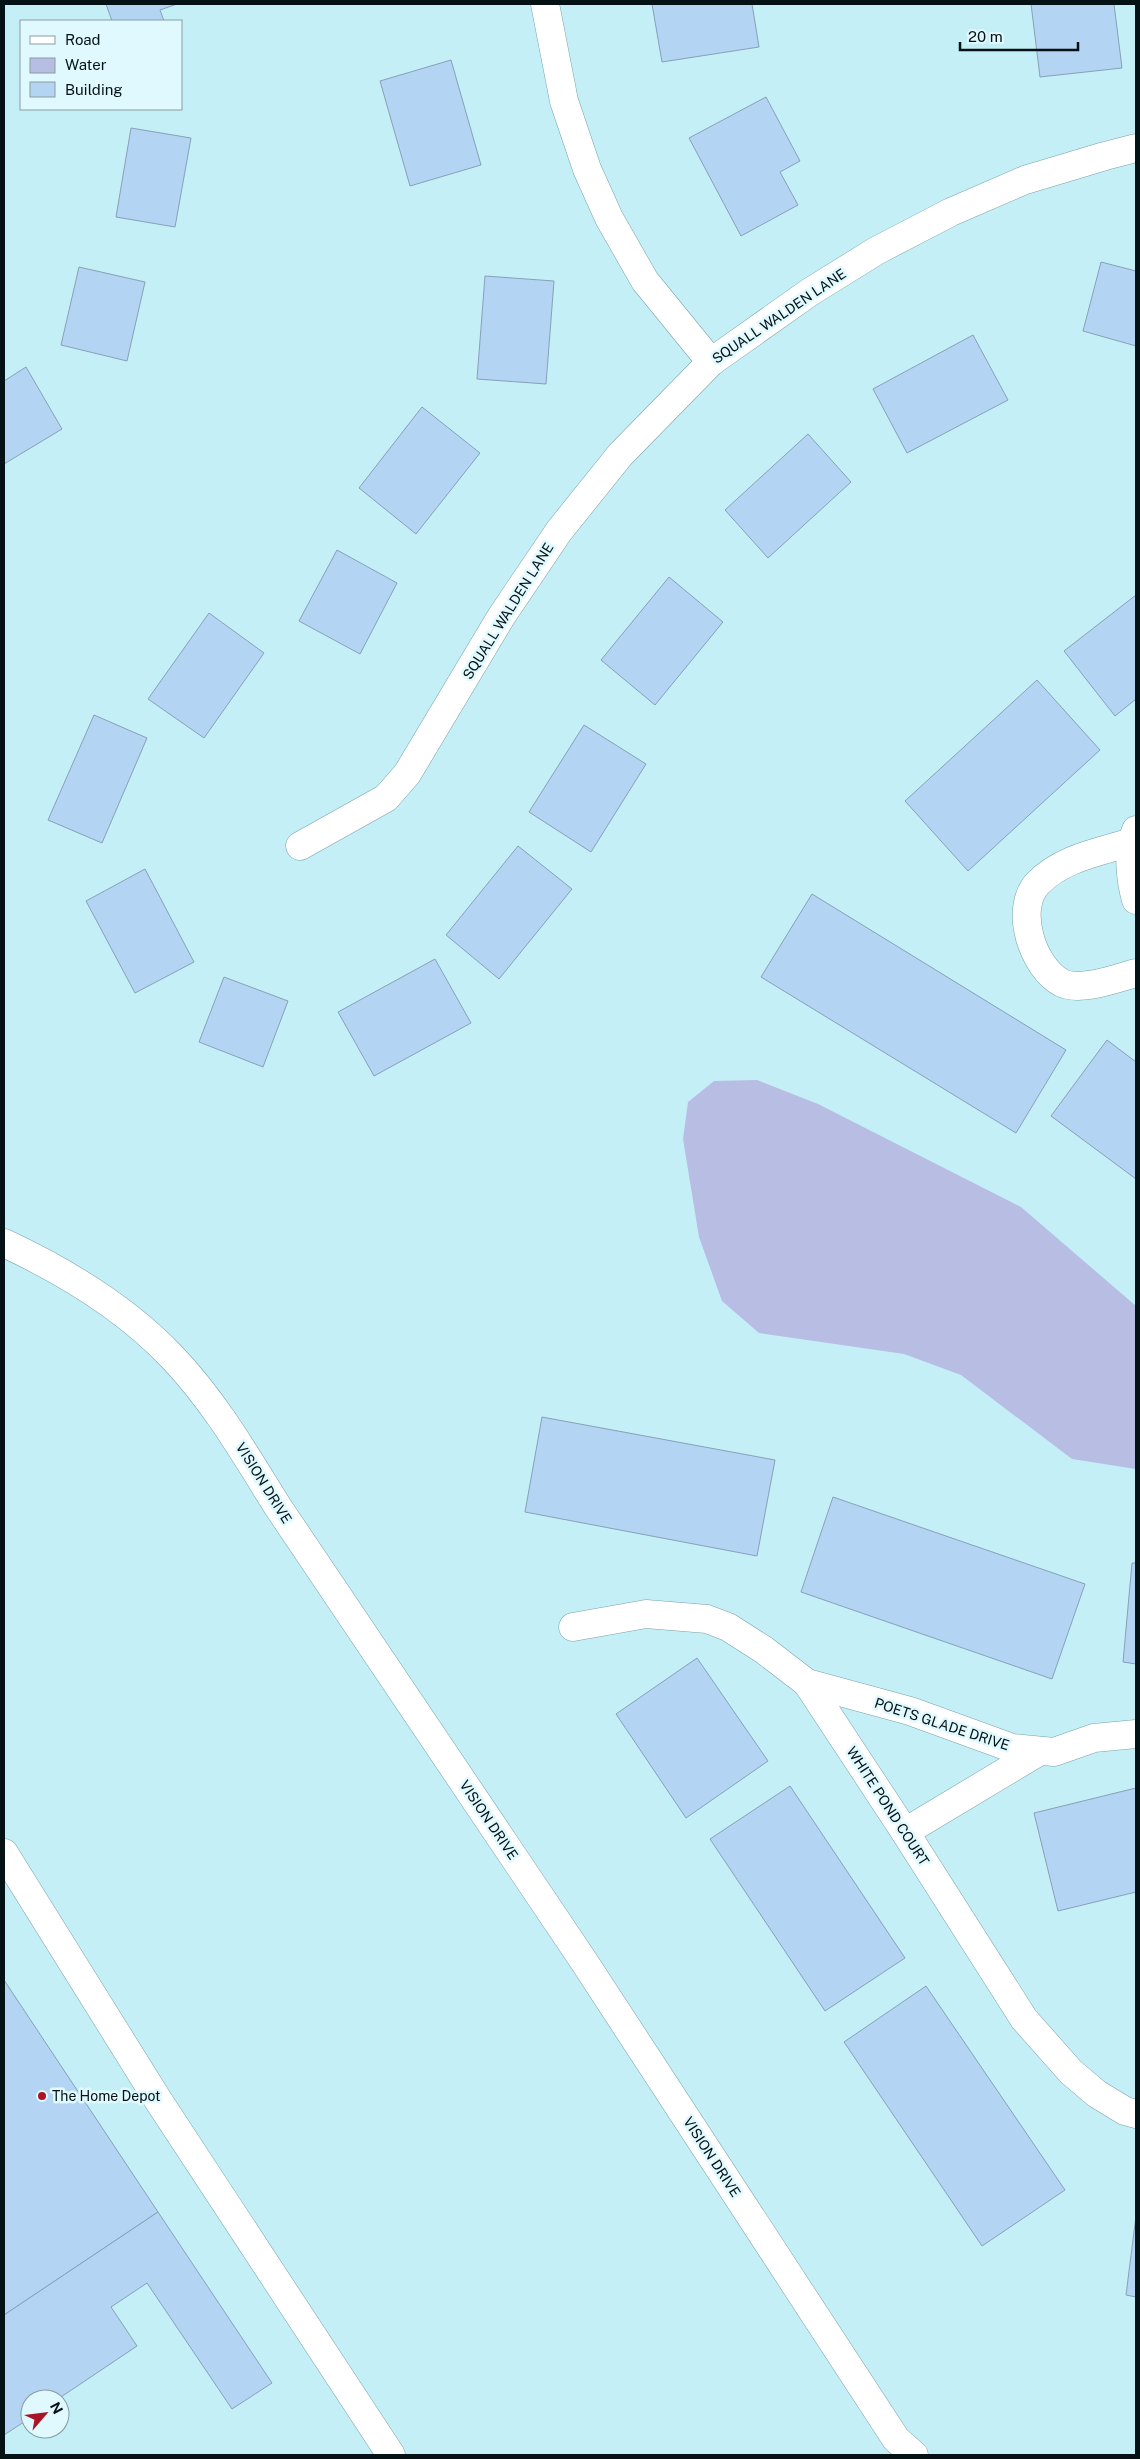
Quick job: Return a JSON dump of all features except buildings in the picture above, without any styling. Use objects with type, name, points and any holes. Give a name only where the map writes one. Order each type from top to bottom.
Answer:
[{"type":"street","points":[[545,4],[564,101],[587,169],[609,218],[645,281],[710,362]]},
{"type":"street","name":"SQUALL WALDEN LANE","points":[[300,846],[386,798],[407,774],[501,618],[559,531],[620,455],[710,362],[819,287],[876,251],[951,212],[1025,180],[1136,148]]},
{"type":"street","points":[[1136,900],[1133,888],[1134,836],[1078,858],[1058,868],[1037,884],[1028,902],[1027,923],[1032,945],[1044,966],[1063,983],[1089,986],[1136,973]]},
{"type":"street","name":"VISION DRIVE","points":[[4,1243],[44,1262],[139,1327],[172,1357],[197,1386],[232,1434],[289,1524],[583,1960],[896,2439],[914,2455]]},
{"type":"street","name":"WHITE POND COURT","points":[[573,1627],[646,1614],[707,1618],[728,1627],[764,1650],[807,1683],[906,1832],[1024,2019],[1071,2072],[1097,2094],[1125,2111],[1136,2114]]},
{"type":"street","name":"POETS GLADE DRIVE","points":[[807,1683],[910,1711],[1012,1748],[1054,1752],[1094,1738],[1136,1734]]},
{"type":"street","points":[[906,1832],[1040,1750]]},
{"type":"street","points":[[4,1853],[283,2294],[391,2455]]},
{"type":"water","points":[[757,1080],[818,1104],[1021,1207],[1136,1306],[1136,1469],[1072,1459],[961,1375],[904,1354],[759,1333],[722,1301],[699,1237],[683,1139],[688,1102],[714,1081]]},
{"type":"place","name":"The Home Depot","points":[[42,2096]]}]
